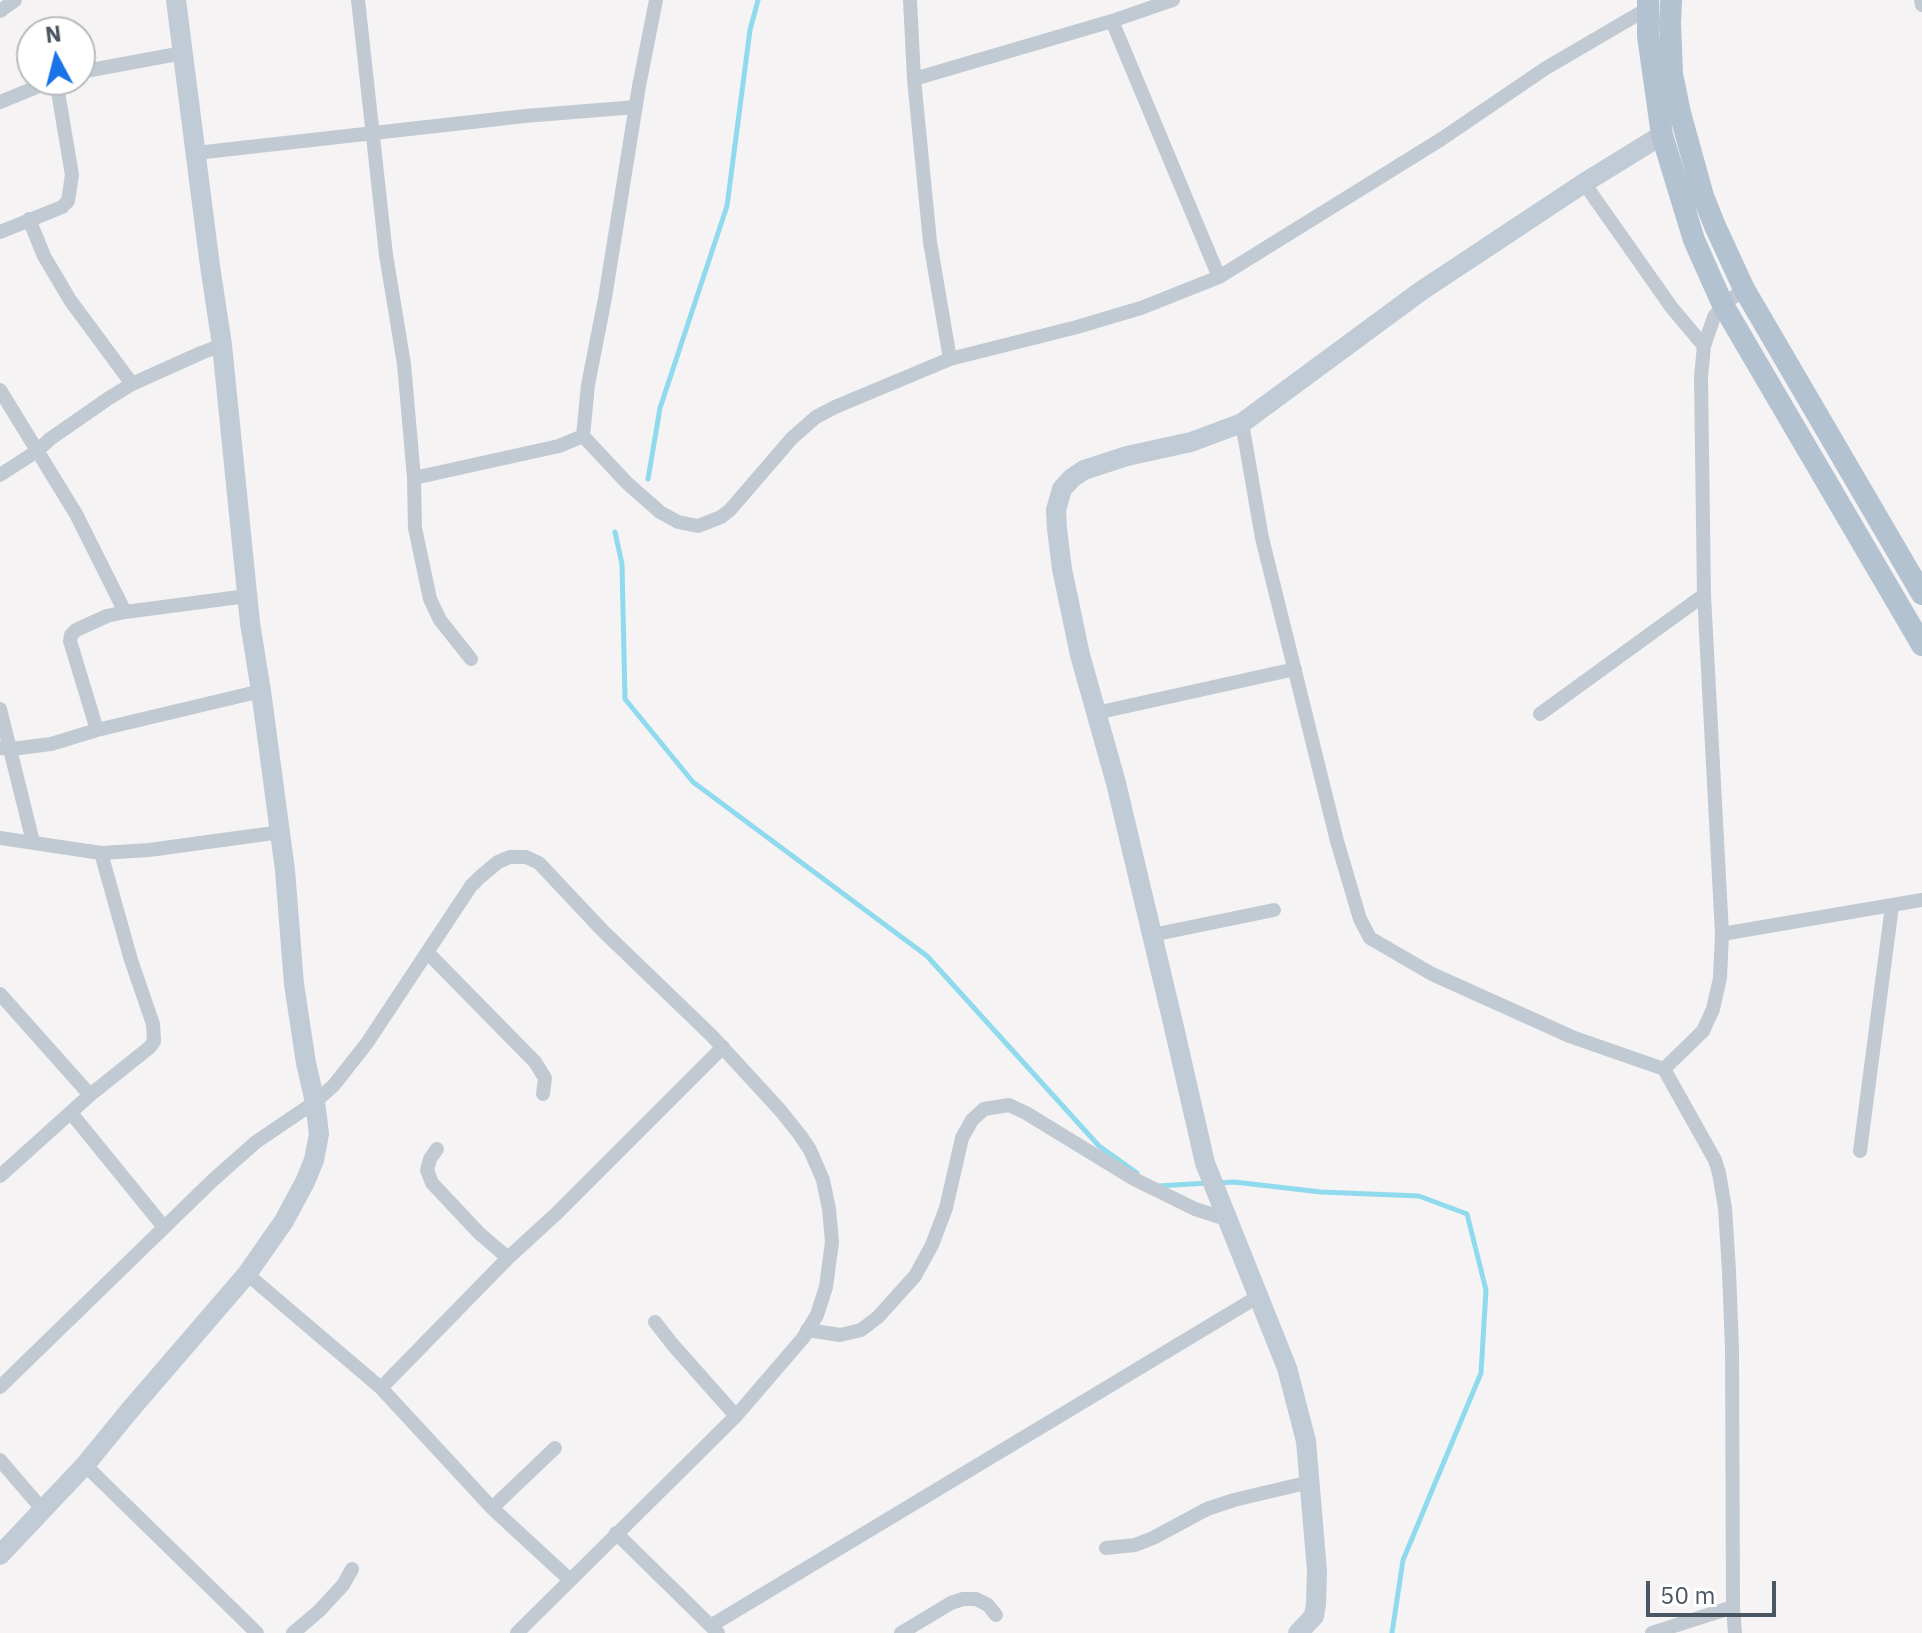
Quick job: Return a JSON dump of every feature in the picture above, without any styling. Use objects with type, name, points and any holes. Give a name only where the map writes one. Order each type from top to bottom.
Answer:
[{"type":"main road","points":[[1671,0],[1672,74],[1703,196],[1715,226],[1744,289],[1922,594]]},
{"type":"main road","points":[[1648,5],[1651,68],[1662,135],[1694,240],[1723,305],[1919,634]]},
{"type":"street","points":[[0,11],[15,0]]},
{"type":"street","points":[[0,1555],[85,1465],[247,1274],[284,1221],[305,1182],[314,1160],[319,1134],[294,984],[281,832],[254,656],[222,345],[176,0]]},
{"type":"street","points":[[358,0],[386,255],[404,364],[415,528],[430,599],[440,620],[471,659]]},
{"type":"street","points":[[656,0],[588,385],[583,436],[627,483],[660,512],[678,522],[698,526],[730,510],[783,447],[816,417],[950,359],[1141,308],[1219,277],[1440,140],[1546,68],[1648,5]]},
{"type":"street","points":[[910,0],[914,79],[930,242],[950,359]]},
{"type":"street","points":[[914,79],[1173,0]]},
{"type":"street","points":[[1112,21],[1219,277]]},
{"type":"street","points":[[96,69],[183,53]]},
{"type":"street","points":[[0,232],[62,207],[68,201],[72,175],[58,96]]},
{"type":"street","points":[[196,153],[525,116],[636,107]]},
{"type":"street","points":[[1298,1633],[1314,1616],[1316,1604],[1317,1571],[1306,1441],[1287,1368],[1205,1163],[1116,783],[1080,655],[1062,569],[1056,510],[1062,489],[1072,478],[1094,466],[1191,442],[1242,423],[1421,291],[1662,135]]},
{"type":"street","points":[[1584,183],[1672,308],[1704,346]]},
{"type":"street","points":[[29,219],[44,256],[70,300],[132,384]]},
{"type":"street","points":[[1664,1069],[1703,1031],[1713,1009],[1720,978],[1722,934],[1704,595],[1701,377],[1704,346],[1714,317],[1723,305],[1744,289]]},
{"type":"street","points":[[0,475],[132,384],[222,345]]},
{"type":"street","points":[[0,390],[76,514],[125,612]]},
{"type":"street","points":[[1242,423],[1262,538],[1350,888],[1370,938],[1432,974],[1558,1030],[1664,1069],[1715,1160],[1725,1208],[1729,1271],[1735,1633]]},
{"type":"street","points":[[414,478],[559,446],[583,436]]},
{"type":"street","points":[[1540,714],[1704,595]]},
{"type":"street","points":[[97,730],[75,662],[71,635],[85,625],[125,612],[247,596]]},
{"type":"street","points":[[1096,713],[1295,669]]},
{"type":"street","points":[[5,749],[51,744],[261,691]]},
{"type":"street","points":[[0,709],[5,749],[33,842]]},
{"type":"street","points":[[0,838],[101,853],[149,850],[281,832]]},
{"type":"street","points":[[0,1176],[90,1095],[150,1047],[155,1038],[101,853]]},
{"type":"street","points":[[0,1387],[213,1180],[256,1142],[315,1102],[334,1085],[367,1043],[480,877],[498,862],[510,857],[526,857],[539,863],[603,931],[723,1047],[800,1135],[823,1180],[832,1242],[826,1287],[817,1315],[807,1330],[736,1416],[517,1633]]},
{"type":"street","points":[[1722,934],[1922,900]]},
{"type":"street","points":[[1860,1151],[1892,906]]},
{"type":"street","points":[[1152,935],[1274,910]]},
{"type":"street","points":[[428,953],[535,1062],[545,1078],[543,1094]]},
{"type":"street","points":[[0,994],[90,1095]]},
{"type":"street","points":[[381,1388],[723,1047]]},
{"type":"street","points":[[807,1330],[840,1335],[861,1330],[878,1317],[915,1276],[932,1245],[946,1208],[962,1138],[972,1120],[984,1109],[1009,1105],[1134,1179],[1195,1209],[1226,1219]]},
{"type":"street","points":[[71,1113],[163,1226]]},
{"type":"street","points":[[437,1149],[427,1170],[432,1183],[479,1233],[508,1258]]},
{"type":"street","points":[[247,1274],[381,1388],[492,1508],[570,1580]]},
{"type":"street","points":[[616,1533],[715,1629],[1259,1296]]},
{"type":"street","points":[[655,1322],[736,1416]]},
{"type":"street","points":[[492,1508],[555,1448]]},
{"type":"street","points":[[0,1460],[42,1509]]},
{"type":"street","points":[[85,1465],[257,1633]]},
{"type":"street","points":[[1106,1548],[1135,1545],[1207,1509],[1234,1500],[1310,1482]]},
{"type":"street","points":[[293,1633],[343,1585],[352,1569]]},
{"type":"street","points":[[901,1633],[963,1599],[976,1599],[988,1605],[996,1615]]},
{"type":"street","points":[[1652,1633],[1733,1607]]},
{"type":"waterway","points":[[648,479],[660,408],[727,206],[750,30],[758,0]]},
{"type":"waterway","points":[[615,532],[622,564],[625,699],[693,782],[927,956],[1099,1146],[1137,1173]]},
{"type":"waterway","points":[[1158,1186],[1208,1183]]},
{"type":"waterway","points":[[1218,1183],[1419,1196],[1467,1214],[1486,1290],[1481,1373],[1403,1560],[1392,1633]]}]
